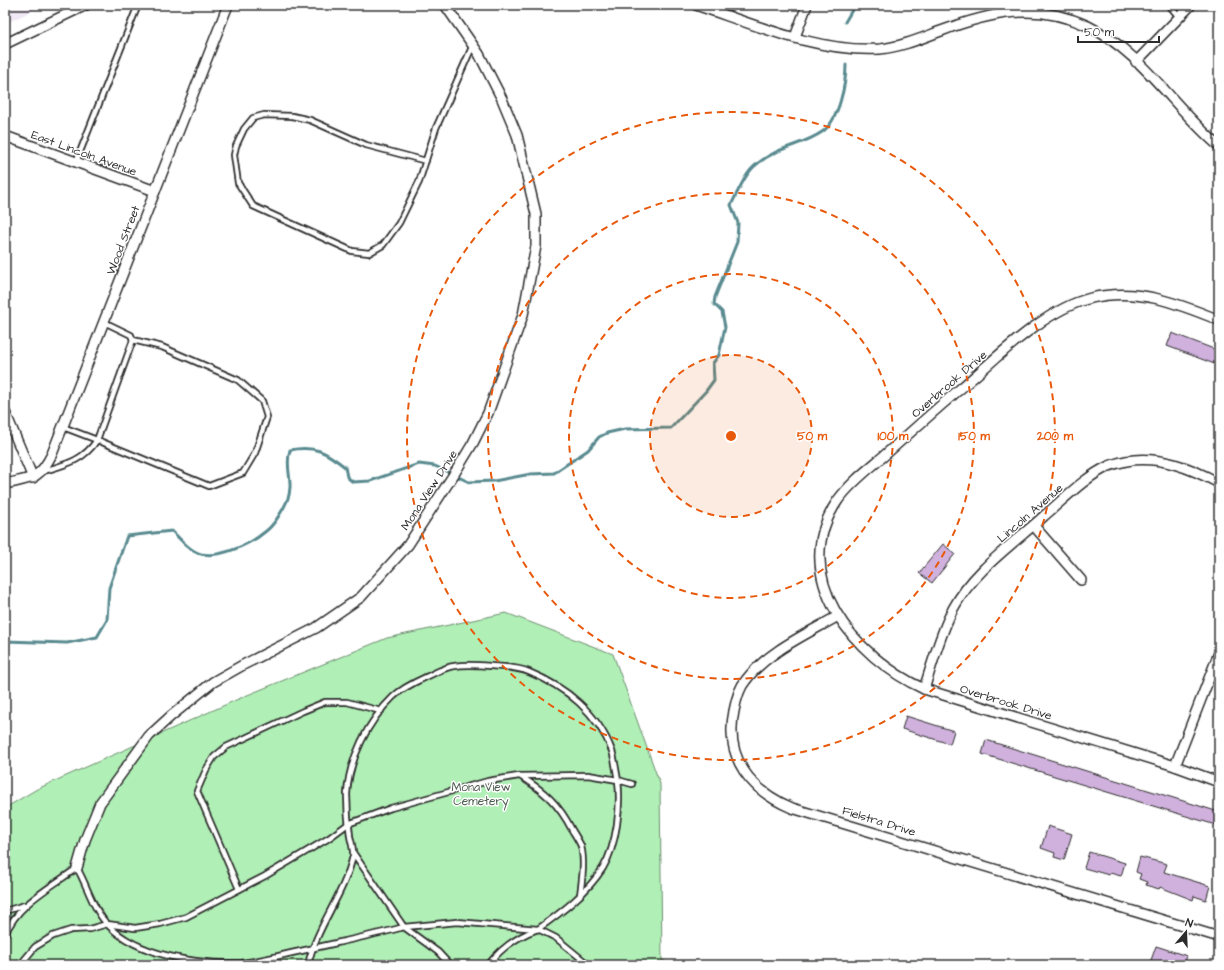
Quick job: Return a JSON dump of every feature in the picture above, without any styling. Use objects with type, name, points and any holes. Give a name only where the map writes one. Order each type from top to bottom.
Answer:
[{"type":"street","points":[[5,44],[86,5]]},
{"type":"street","name":"Wood Street","points":[[44,471],[63,427],[228,5]]},
{"type":"street","name":"Mona View Drive","points":[[77,868],[85,840],[100,803],[149,736],[213,682],[316,628],[361,597],[408,545],[456,472],[488,413],[523,315],[536,246],[536,214],[517,135],[502,99],[473,45],[445,5]]},
{"type":"street","points":[[696,5],[795,37],[824,45],[852,49],[881,49],[908,43],[973,19],[996,14],[1017,11],[1042,13],[1088,26],[1116,44],[1136,62],[1219,146]]},
{"type":"street","points":[[795,37],[807,5]]},
{"type":"street","points":[[1136,62],[1191,5]]},
{"type":"street","name":"East Lincoln Avenue","points":[[5,136],[155,191]]},
{"type":"street","name":"Overbrook Drive","points":[[1219,320],[1160,298],[1128,294],[1090,298],[1066,306],[1046,318],[954,394],[847,488],[830,514],[826,526],[820,560],[822,580],[829,600],[850,634],[880,663],[909,682],[924,689],[1175,766],[1219,782]]},
{"type":"street","points":[[5,412],[33,478]]},
{"type":"street","name":"Lincoln Avenue","points":[[924,689],[945,628],[953,609],[963,593],[983,570],[1084,482],[1109,466],[1126,461],[1148,459],[1169,462],[1219,483]]},
{"type":"street","points":[[5,484],[33,478],[44,471]]},
{"type":"street","points":[[1034,526],[1081,580]]},
{"type":"street","name":"Fielstra Drive","points":[[838,616],[781,650],[761,664],[745,680],[736,699],[732,735],[736,756],[742,770],[755,785],[769,797],[792,808],[1219,937]]},
{"type":"street","points":[[1175,766],[1219,653]]},
{"type":"lane","points":[[76,162],[138,5]]},
{"type":"lane","points":[[1168,5],[1179,17]]},
{"type":"lane","points":[[426,161],[366,145],[310,120],[292,116],[264,115],[253,118],[244,129],[236,146],[234,155],[238,183],[253,206],[352,251],[370,254],[383,245],[399,223],[418,182],[426,161],[436,128],[473,45]]},
{"type":"lane","points":[[44,471],[71,463],[88,453],[97,440],[133,340],[131,335],[104,322]]},
{"type":"lane","points":[[63,427],[209,486],[243,473],[255,453],[267,416],[262,401],[238,380],[162,347],[133,340]]},
{"type":"lane","points":[[450,965],[438,952],[404,927],[354,854],[348,824],[347,793],[354,760],[362,740],[381,711],[394,696],[411,684],[454,666],[478,665],[509,667],[527,672],[553,684],[570,695],[590,712],[603,731],[612,752],[618,780],[619,813],[614,840],[603,867],[580,895],[559,914],[538,929],[523,934],[513,940],[488,965]]},
{"type":"lane","points":[[239,889],[198,791],[206,770],[214,757],[226,747],[242,738],[325,702],[347,702],[381,711]]},
{"type":"lane","points":[[20,965],[35,947],[53,936],[71,930],[90,929],[107,924],[136,928],[160,924],[186,917],[239,889],[329,838],[348,824],[367,815],[488,781],[519,776],[588,775],[632,784]]},
{"type":"lane","points":[[519,776],[536,786],[557,804],[568,820],[581,846],[583,871],[580,895]]},
{"type":"lane","points":[[308,965],[313,948],[346,878],[354,854]]},
{"type":"lane","points":[[5,935],[9,925],[25,905],[77,868],[99,913],[107,924],[130,942],[153,952],[174,957],[241,963],[248,965]]},
{"type":"lane","points":[[5,911],[25,905]]},
{"type":"lane","points":[[241,963],[337,944],[404,927],[457,922],[538,929],[556,938],[589,965]]},
{"type":"shaded area","points":[[5,5],[44,5],[5,24]]},
{"type":"green space","name":"Mona View Cemetery","points":[[506,613],[613,654],[660,784],[662,960],[672,965],[5,965],[5,808],[37,789],[245,696],[387,638]]},
{"type":"building","points":[[1172,333],[1219,351],[1217,365],[1167,346]]},
{"type":"building","points":[[943,544],[955,554],[932,583],[919,573]]},
{"type":"building","points":[[906,716],[954,731],[950,744],[902,729]]},
{"type":"building","points":[[986,740],[1219,812],[1219,826],[982,754]]},
{"type":"building","points":[[1048,826],[1072,834],[1064,860],[1054,857],[1055,853],[1041,848]]},
{"type":"building","points":[[1089,852],[1125,863],[1121,876],[1110,873],[1109,875],[1084,868]]},
{"type":"building","points":[[1140,857],[1167,864],[1164,872],[1210,886],[1206,900],[1194,896],[1193,900],[1160,887],[1159,889],[1146,885],[1147,882],[1139,879],[1141,874],[1136,872]]},
{"type":"building","points":[[1156,946],[1187,956],[1184,965],[1158,965],[1150,963]]},
{"type":"waterway","points":[[845,22],[855,5]]},
{"type":"waterway","points":[[5,641],[67,643],[97,637],[107,620],[109,588],[127,536],[172,531],[193,550],[201,554],[209,555],[235,549],[260,536],[275,521],[287,501],[290,488],[288,463],[290,450],[306,448],[313,449],[332,457],[345,467],[347,477],[353,482],[370,481],[419,464],[435,466],[469,482],[494,481],[531,474],[554,473],[588,450],[599,437],[607,433],[625,429],[671,428],[706,391],[714,380],[713,363],[719,355],[725,327],[722,312],[714,304],[715,297],[737,242],[738,223],[731,205],[745,178],[757,164],[773,153],[814,137],[828,127],[837,111],[843,91],[846,65]]}]
